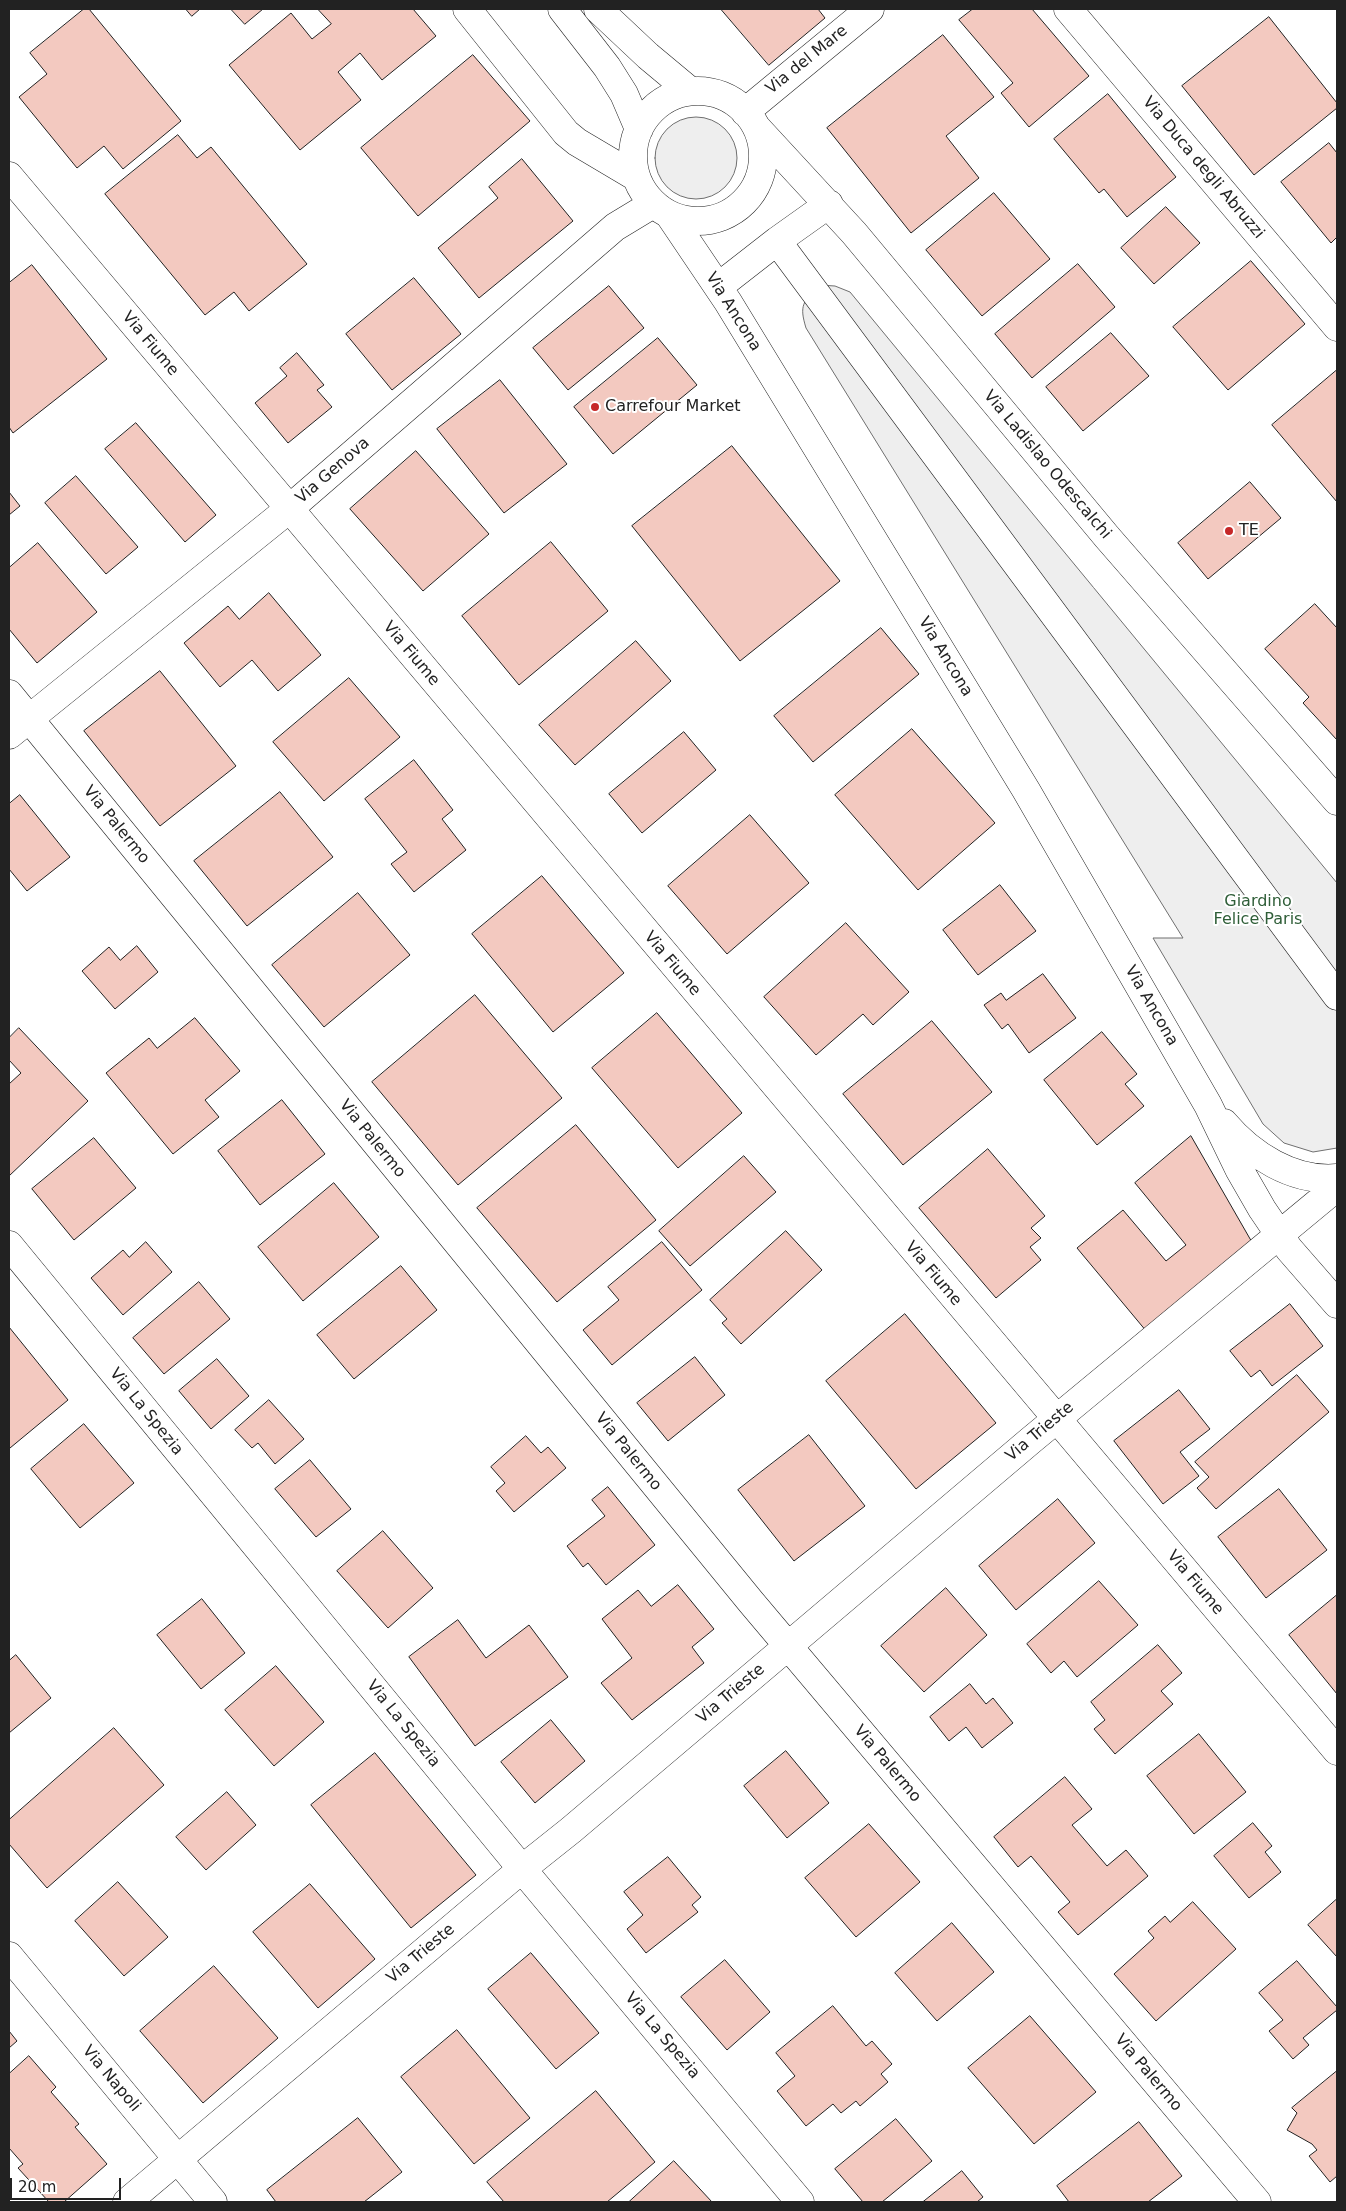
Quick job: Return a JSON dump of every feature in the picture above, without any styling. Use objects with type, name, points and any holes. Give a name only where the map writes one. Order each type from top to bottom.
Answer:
[{"type":"street","points":[[466,9],[566,133],[577,142],[636,177]]},
{"type":"street","points":[[562,9],[607,66],[624,94],[639,129]]},
{"type":"street","name":"Via del Mare","points":[[751,120],[870,9]]},
{"type":"street","name":"Via Duca degli Abruzzi","points":[[1068,9],[1337,327]]},
{"type":"street","points":[[604,11],[648,56],[690,92]]},
{"type":"street","points":[[690,92],[710,92],[726,97],[751,120],[763,150],[762,169],[755,189],[742,204],[722,217],[705,221],[688,221],[662,210],[642,191],[636,177],[632,157],[635,138],[639,129],[654,108],[669,98],[690,92]]},
{"type":"street","name":"Via Ladislao Odescalchi","points":[[751,120],[829,204],[1107,537],[1337,802]]},
{"type":"street","name":"Via Fiume","points":[[9,176],[1337,1751]]},
{"type":"street","points":[[718,287],[777,241],[829,204]]},
{"type":"street","name":"Via Ancona","points":[[662,210],[718,287],[1026,790],[1208,1105],[1243,1177],[1279,1236],[1337,1304]]},
{"type":"street","name":"Via Genova","points":[[18,726],[289,509],[615,228],[662,210]]},
{"type":"street","points":[[777,241],[1337,996]]},
{"type":"street","name":"Via Palermo","points":[[9,694],[18,726],[788,1646],[1257,2202]]},
{"type":"street","name":"Via Ancona","points":[[1208,1105],[1238,1139],[1267,1160],[1306,1175],[1337,1178]]},
{"type":"street","name":"Via Trieste","points":[[127,2202],[522,1868],[571,1830],[1056,1419],[1337,1187]]},
{"type":"street","name":"Via La Spezia","points":[[9,1245],[800,2202]]},
{"type":"street","name":"Via Napoli","points":[[9,1956],[213,2202]]},
{"type":"green space","points":[[696,117],[712,120],[725,129],[734,142],[737,158],[734,174],[725,187],[712,196],[696,199],[680,196],[667,187],[658,174],[655,158],[658,142],[667,129],[680,120]]},
{"type":"green space","name":"Giardino Felice Paris","points":[[819,285],[835,286],[850,292],[1337,883],[1337,1148],[1313,1152],[1284,1143],[1263,1124],[1153,938],[1183,938],[806,328],[803,314],[804,304]]},
{"type":"building","points":[[84,9],[89,9],[181,121],[123,169],[104,146],[77,168],[19,97],[47,74],[30,53]]},
{"type":"building","points":[[186,9],[200,9],[192,16]]},
{"type":"building","points":[[231,9],[263,9],[245,24]]},
{"type":"building","points":[[318,9],[413,9],[436,36],[382,80],[360,53],[338,72],[361,100],[300,150],[229,65],[291,13],[312,39],[331,24]]},
{"type":"building","points":[[721,9],[818,9],[825,18],[769,65]]},
{"type":"building","points":[[973,9],[1032,9],[1089,76],[1029,127],[1001,93],[1013,83],[959,20]]},
{"type":"building","points":[[1269,17],[1337,103],[1337,108],[1254,175],[1182,86]]},
{"type":"building","points":[[943,35],[994,97],[946,136],[979,178],[911,233],[827,128]]},
{"type":"building","points":[[473,55],[530,121],[418,216],[361,148]]},
{"type":"building","points":[[1108,94],[1176,177],[1127,217],[1104,189],[1099,193],[1054,139]]},
{"type":"building","points":[[178,135],[197,158],[211,147],[307,264],[249,311],[234,292],[205,315],[105,194]]},
{"type":"building","points":[[1329,143],[1337,153],[1337,237],[1331,243],[1281,182]]},
{"type":"building","points":[[522,159],[573,221],[479,298],[438,248],[498,198],[489,187]]},
{"type":"building","points":[[994,193],[1050,259],[982,316],[926,250]]},
{"type":"building","points":[[1166,207],[1200,243],[1154,284],[1121,248]]},
{"type":"building","points":[[1251,261],[1305,324],[1228,390],[1173,327]]},
{"type":"building","points":[[1078,264],[1115,307],[1032,378],[995,334]]},
{"type":"building","points":[[32,265],[107,359],[13,433],[9,427],[9,283]]},
{"type":"building","points":[[414,278],[461,334],[392,390],[346,334]]},
{"type":"building","points":[[609,286],[644,328],[568,390],[533,348]]},
{"type":"building","points":[[1111,333],[1149,376],[1083,431],[1046,387]]},
{"type":"building","points":[[658,338],[697,385],[613,454],[574,407]]},
{"type":"building","points":[[297,353],[324,385],[317,390],[332,407],[288,443],[255,403],[287,376],[280,368]]},
{"type":"building","points":[[1337,370],[1337,502],[1272,425]]},
{"type":"building","points":[[500,380],[567,464],[504,513],[437,429]]},
{"type":"building","points":[[136,423],[216,515],[185,542],[105,449]]},
{"type":"building","points":[[732,446],[840,581],[740,661],[632,526]]},
{"type":"building","points":[[416,451],[489,534],[423,591],[350,509]]},
{"type":"building","points":[[76,476],[138,547],[106,574],[45,503]]},
{"type":"building","name":"TE","points":[[1250,482],[1281,518],[1208,579],[1178,543]]},
{"type":"building","points":[[9,492],[20,506],[9,515]]},
{"type":"building","points":[[551,542],[608,611],[519,685],[462,616]]},
{"type":"building","points":[[38,543],[97,612],[37,663],[9,629],[9,568]]},
{"type":"building","points":[[269,593],[321,655],[278,691],[252,660],[220,687],[184,643],[228,606],[239,619]]},
{"type":"building","points":[[1315,604],[1337,628],[1337,740],[1303,703],[1309,697],[1265,649]]},
{"type":"building","points":[[881,628],[919,674],[813,762],[774,716]]},
{"type":"building","points":[[636,641],[671,681],[575,765],[539,725]]},
{"type":"building","points":[[160,671],[236,766],[160,826],[84,731]]},
{"type":"building","points":[[349,678],[400,737],[324,801],[273,742]]},
{"type":"building","points":[[912,729],[995,823],[918,890],[835,795]]},
{"type":"building","points":[[684,732],[716,770],[642,833],[609,794]]},
{"type":"building","points":[[414,760],[453,810],[442,819],[466,850],[414,892],[391,864],[407,852],[365,799]]},
{"type":"building","points":[[280,792],[333,857],[247,926],[194,861]]},
{"type":"building","points":[[20,795],[70,857],[27,891],[9,869],[9,804]]},
{"type":"building","points":[[750,815],[809,883],[727,954],[668,886]]},
{"type":"building","points":[[542,876],[624,973],[553,1032],[472,934]]},
{"type":"building","points":[[1000,885],[1036,931],[978,975],[943,930]]},
{"type":"building","points":[[358,893],[410,955],[324,1027],[272,965]]},
{"type":"building","points":[[846,923],[909,992],[873,1025],[863,1014],[816,1055],[764,997]]},
{"type":"building","points":[[137,946],[158,972],[115,1009],[82,971],[109,947],[120,960]]},
{"type":"building","points":[[1043,974],[1076,1018],[1029,1053],[1008,1024],[1002,1029],[984,1005],[1001,993],[1006,1000]]},
{"type":"building","points":[[475,995],[562,1098],[458,1185],[372,1082]]},
{"type":"building","points":[[657,1013],[742,1113],[678,1168],[592,1068]]},
{"type":"building","points":[[195,1018],[240,1071],[205,1100],[219,1117],[173,1154],[106,1073],[149,1038],[157,1048]]},
{"type":"building","points":[[932,1021],[992,1092],[903,1165],[843,1094]]},
{"type":"building","points":[[19,1028],[88,1101],[9,1176],[9,1084],[21,1073],[9,1060],[9,1038]]},
{"type":"building","points":[[1102,1032],[1137,1074],[1125,1084],[1144,1106],[1097,1145],[1044,1080]]},
{"type":"building","points":[[282,1100],[325,1154],[260,1205],[218,1151]]},
{"type":"building","points":[[576,1125],[656,1220],[557,1302],[477,1208]]},
{"type":"building","points":[[1191,1136],[1253,1244],[1147,1332],[1077,1248],[1123,1210],[1166,1261],[1186,1245],[1135,1183]]},
{"type":"building","points":[[94,1138],[136,1188],[74,1240],[32,1189]]},
{"type":"building","points":[[988,1149],[1045,1216],[1031,1228],[1041,1238],[1030,1247],[1041,1260],[996,1298],[919,1208]]},
{"type":"building","points":[[744,1156],[776,1192],[690,1266],[659,1231]]},
{"type":"building","points":[[334,1183],[379,1237],[303,1301],[258,1247]]},
{"type":"building","points":[[786,1231],[822,1270],[741,1344],[722,1323],[727,1319],[710,1300]]},
{"type":"building","points":[[146,1242],[172,1272],[123,1315],[91,1278],[123,1250],[129,1257]]},
{"type":"building","points":[[662,1242],[702,1290],[612,1365],[583,1330],[619,1300],[608,1287]]},
{"type":"building","points":[[401,1266],[437,1310],[354,1379],[317,1335]]},
{"type":"building","points":[[199,1282],[230,1319],[164,1374],[133,1338]]},
{"type":"building","points":[[1290,1304],[1323,1346],[1272,1386],[1260,1370],[1251,1377],[1230,1351]]},
{"type":"building","points":[[905,1314],[996,1423],[916,1489],[826,1381]]},
{"type":"building","points":[[9,1327],[68,1400],[10,1448],[9,1447]]},
{"type":"building","points":[[695,1357],[725,1395],[668,1441],[637,1403]]},
{"type":"building","points":[[217,1359],[249,1396],[211,1429],[179,1391]]},
{"type":"building","points":[[1297,1375],[1329,1412],[1216,1509],[1197,1488],[1209,1477],[1195,1462]]},
{"type":"building","points":[[1179,1390],[1210,1429],[1180,1452],[1199,1476],[1163,1504],[1114,1441]]},
{"type":"building","points":[[269,1400],[304,1439],[275,1464],[258,1443],[252,1448],[235,1430]]},
{"type":"building","points":[[84,1424],[134,1483],[80,1528],[31,1469]]},
{"type":"building","points":[[809,1435],[865,1506],[794,1561],[738,1490]]},
{"type":"building","points":[[526,1436],[541,1453],[548,1447],[566,1468],[514,1512],[496,1491],[505,1483],[491,1467]]},
{"type":"building","points":[[310,1460],[351,1509],[316,1537],[275,1489]]},
{"type":"building","points":[[608,1487],[655,1545],[606,1585],[588,1563],[583,1567],[567,1546],[605,1516],[592,1500]]},
{"type":"building","points":[[1279,1489],[1327,1550],[1266,1598],[1218,1537]]},
{"type":"building","points":[[1058,1499],[1095,1543],[1016,1610],[979,1566]]},
{"type":"building","points":[[383,1531],[433,1588],[388,1628],[337,1571]]},
{"type":"building","points":[[1099,1581],[1138,1625],[1077,1677],[1064,1661],[1051,1673],[1027,1644]]},
{"type":"building","points":[[678,1585],[714,1629],[692,1647],[704,1663],[632,1720],[601,1683],[632,1658],[602,1619],[638,1590],[651,1606]]},
{"type":"building","points":[[946,1588],[987,1635],[924,1692],[881,1646]]},
{"type":"building","points":[[1337,1595],[1337,1694],[1289,1635]]},
{"type":"building","points":[[202,1599],[245,1653],[201,1689],[157,1635]]},
{"type":"building","points":[[458,1620],[486,1658],[529,1625],[568,1677],[475,1746],[409,1657]]},
{"type":"building","points":[[1158,1645],[1182,1673],[1161,1691],[1173,1704],[1115,1754],[1094,1729],[1105,1720],[1091,1702]]},
{"type":"building","points":[[16,1655],[51,1698],[9,1733],[9,1661]]},
{"type":"building","points":[[276,1666],[324,1722],[274,1766],[225,1710]]},
{"type":"building","points":[[970,1684],[986,1704],[993,1698],[1013,1723],[982,1748],[966,1727],[949,1741],[930,1717]]},
{"type":"building","points":[[551,1720],[585,1761],[535,1803],[501,1762]]},
{"type":"building","points":[[114,1728],[164,1785],[47,1888],[9,1844],[9,1820]]},
{"type":"building","points":[[1199,1734],[1246,1792],[1194,1834],[1147,1776]]},
{"type":"building","points":[[786,1751],[829,1803],[787,1838],[744,1786]]},
{"type":"building","points":[[375,1753],[476,1875],[411,1928],[311,1805]]},
{"type":"building","points":[[1065,1777],[1092,1809],[1072,1825],[1107,1866],[1126,1850],[1148,1876],[1078,1935],[1058,1912],[1070,1902],[1031,1856],[1018,1867],[994,1837]]},
{"type":"building","points":[[227,1792],[256,1825],[206,1870],[176,1837]]},
{"type":"building","points":[[1253,1823],[1272,1846],[1265,1852],[1281,1872],[1249,1898],[1214,1856]]},
{"type":"building","points":[[869,1824],[920,1882],[856,1937],[805,1878]]},
{"type":"building","points":[[668,1857],[701,1897],[692,1905],[698,1912],[646,1953],[627,1929],[643,1915],[624,1892]]},
{"type":"building","points":[[118,1882],[168,1937],[124,1976],[75,1921]]},
{"type":"building","points":[[310,1884],[375,1959],[318,2008],[253,1932]]},
{"type":"building","points":[[1337,1899],[1337,1957],[1308,1925]]},
{"type":"building","points":[[1193,1902],[1236,1949],[1156,2021],[1114,1974],[1154,1938],[1148,1931],[1165,1916],[1170,1922]]},
{"type":"building","points":[[952,1923],[994,1972],[937,2021],[895,1973]]},
{"type":"building","points":[[531,1953],[599,2033],[556,2069],[488,1989]]},
{"type":"building","points":[[725,1960],[770,2012],[727,2050],[681,1997]]},
{"type":"building","points":[[1297,1961],[1337,2007],[1337,2010],[1303,2038],[1309,2045],[1293,2059],[1269,2031],[1283,2020],[1259,1993]]},
{"type":"building","points":[[214,1966],[278,2038],[203,2103],[140,2031]]},
{"type":"building","points":[[833,2006],[866,2046],[872,2041],[892,2064],[881,2074],[888,2082],[860,2106],[856,2101],[841,2113],[833,2104],[806,2126],[777,2091],[795,2076],[776,2053]]},
{"type":"building","points":[[1030,2016],[1096,2092],[1034,2144],[968,2068]]},
{"type":"building","points":[[457,2030],[530,2118],[474,2164],[401,2077]]},
{"type":"building","points":[[9,2031],[17,2041],[9,2048]]},
{"type":"building","points":[[29,2056],[56,2087],[51,2092],[79,2124],[75,2127],[107,2164],[64,2202],[49,2202],[18,2168],[23,2164],[9,2148],[9,2074]]},
{"type":"building","points":[[1337,2071],[1337,2176],[1330,2182],[1309,2156],[1317,2150],[1312,2144],[1287,2130],[1297,2113],[1292,2108]]},
{"type":"building","points":[[596,2091],[655,2162],[607,2202],[504,2202],[487,2182]]},
{"type":"building","points":[[358,2118],[402,2172],[364,2202],[276,2202],[267,2190]]},
{"type":"building","points":[[896,2119],[932,2161],[882,2202],[863,2202],[835,2169]]},
{"type":"building","points":[[1139,2122],[1182,2176],[1148,2202],[1069,2202],[1057,2186]]},
{"type":"building","points":[[674,2161],[712,2202],[629,2202]]},
{"type":"building","points":[[962,2171],[983,2197],[977,2202],[923,2202]]},
{"type":"place","name":"Carrefour Market","points":[[595,407]]},
{"type":"place","name":"TE","points":[[1229,531]]}]
